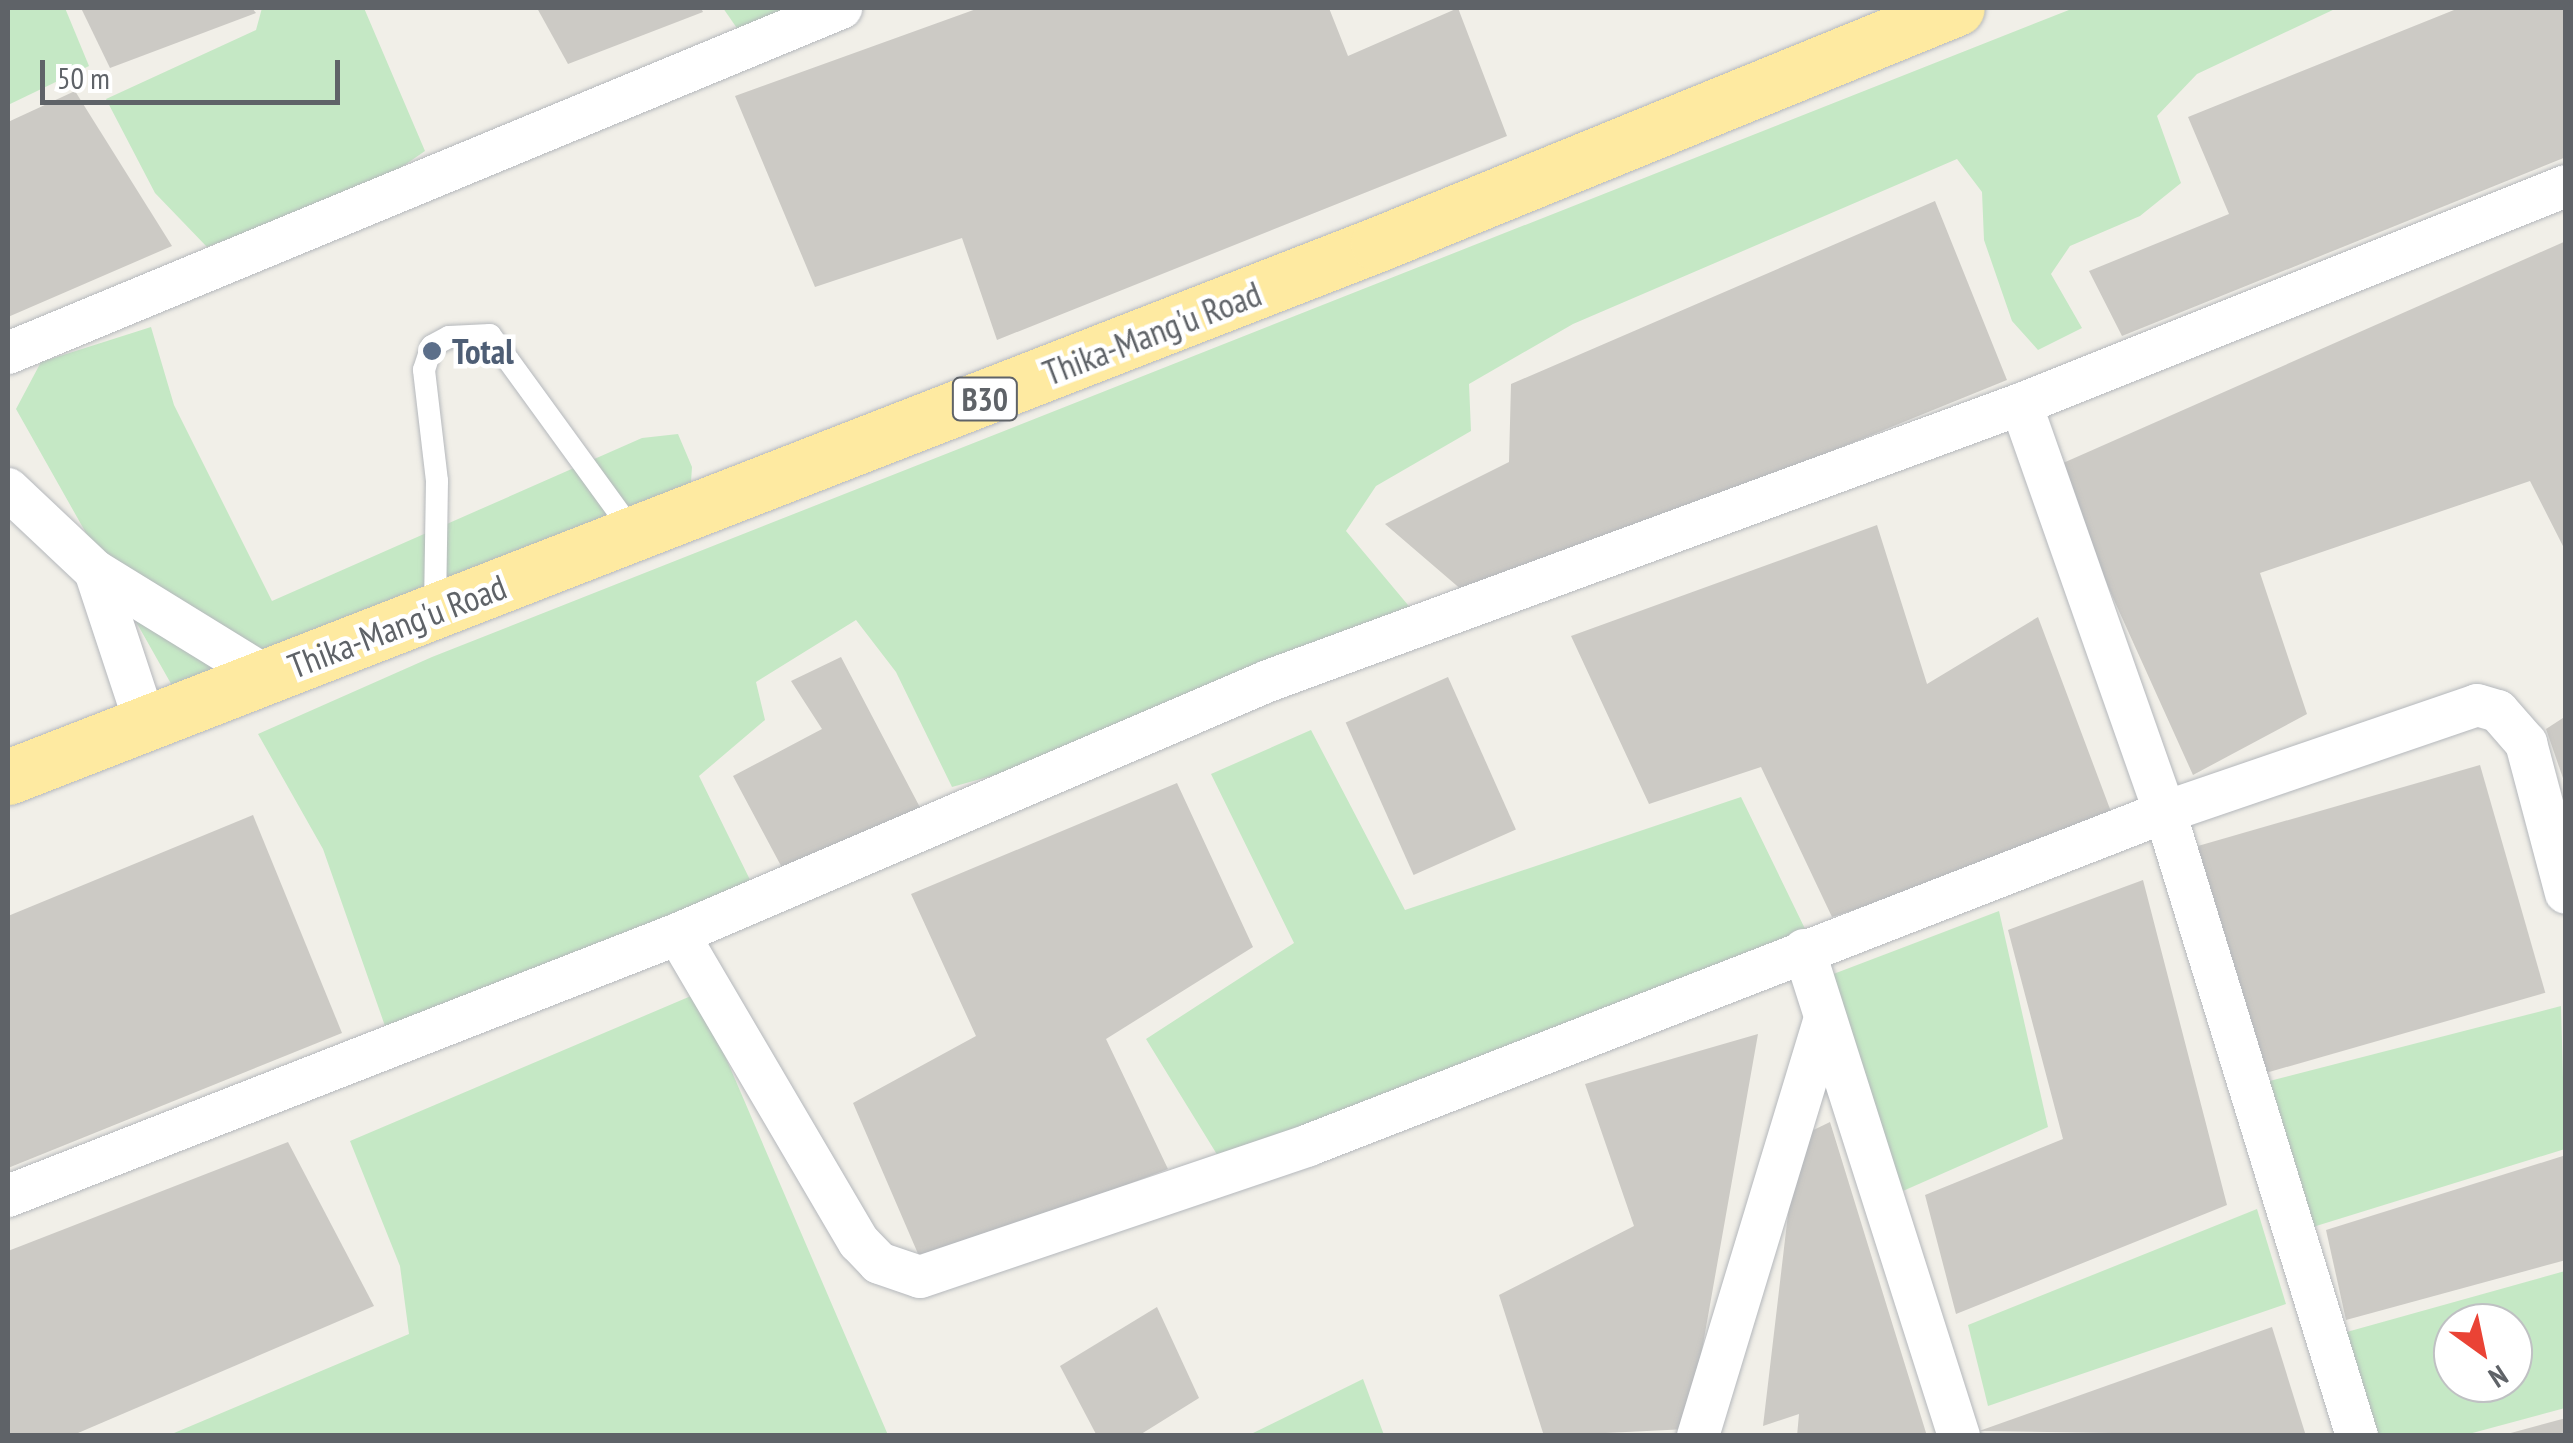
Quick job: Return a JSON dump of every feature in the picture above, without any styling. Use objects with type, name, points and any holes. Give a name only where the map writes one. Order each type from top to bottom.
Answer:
[{"type":"highway","name":"Thika-Mang'u Road","points":[[8,777],[636,536],[1957,8]]},
{"type":"street","points":[[8,354],[841,8]]},
{"type":"street","points":[[8,1196],[678,934],[1268,682],[2021,404],[2566,186]]},
{"type":"street","points":[[2021,404],[2165,812],[2356,1436]]},
{"type":"street","points":[[8,489],[95,571],[266,676]]},
{"type":"street","points":[[95,571],[145,722]]},
{"type":"street","points":[[678,934],[859,1242],[879,1264],[920,1277],[1309,1145],[2165,812],[2478,705],[2498,711],[2526,743],[2566,893]]},
{"type":"street","points":[[1804,950],[1958,1436]]},
{"type":"street","points":[[1698,1436],[1824,1020]]},
{"type":"lane","points":[[435,612],[437,481],[424,370],[432,346],[449,337],[490,334],[636,536]]},
{"type":"green space","points":[[8,8],[65,8],[89,66],[8,105]]},
{"type":"green space","points":[[262,8],[364,8],[425,151],[380,182],[207,247],[155,193],[106,99],[256,30]]},
{"type":"green space","points":[[723,8],[804,8],[741,34]]},
{"type":"green space","points":[[2074,8],[2337,8],[2197,74],[2157,116],[2181,183],[2140,216],[2070,246],[2051,274],[2082,328],[2038,350],[2012,321],[1984,240],[1982,192],[1957,159],[1573,324],[1469,384],[1471,431],[1376,486],[1346,531],[1413,611],[1052,759],[952,787],[896,672],[856,620],[756,682],[765,720],[699,776],[755,890],[420,1027],[385,1026],[323,849],[258,734],[432,657]]},
{"type":"green space","points":[[151,327],[174,405],[272,601],[642,438],[678,434],[692,467],[690,497],[174,689],[16,409],[41,362]]},
{"type":"green space","points":[[1311,730],[1405,910],[1741,797],[1807,933],[1229,1174],[1146,1039],[1294,943],[1211,774]]},
{"type":"green space","points":[[1999,911],[2048,1127],[1887,1198],[1815,981]]},
{"type":"green space","points":[[698,993],[888,1435],[167,1436],[409,1334],[400,1266],[350,1141]]},
{"type":"green space","points":[[2561,1006],[2565,1149],[2300,1231],[2254,1085]]},
{"type":"green space","points":[[2257,1209],[2286,1304],[1988,1406],[1968,1325]]},
{"type":"green space","points":[[2565,1271],[2565,1408],[2465,1435],[2364,1435],[2336,1335],[2433,1308],[2433,1403],[2533,1403],[2533,1303],[2450,1303]]},
{"type":"green space","points":[[1363,1379],[1384,1435],[1249,1435]]},
{"type":"building","points":[[81,8],[252,8],[256,13],[110,68]]},
{"type":"building","points":[[537,8],[701,8],[703,12],[568,64]]},
{"type":"building","points":[[979,8],[1329,8],[1348,56],[1458,8],[1507,136],[997,340],[962,238],[815,287],[735,96]]},
{"type":"building","points":[[2459,8],[2566,8],[2566,157],[2122,336],[2089,271],[2229,214],[2188,117]]},
{"type":"building","points":[[75,91],[172,246],[8,317],[8,122]]},
{"type":"building","points":[[1935,201],[2007,380],[1586,551],[1463,591],[1385,524],[1509,462],[1511,384]]},
{"type":"building","points":[[2566,241],[2566,552],[2530,481],[2260,573],[2307,714],[2193,775],[2054,467]]},
{"type":"building","points":[[1877,525],[1927,684],[2038,617],[2116,825],[1832,917],[1761,767],[1649,804],[1571,636]]},
{"type":"building","points":[[841,657],[924,815],[787,877],[733,776],[822,729],[791,681]]},
{"type":"building","points":[[1448,677],[1516,830],[1414,875],[1346,723]]},
{"type":"building","points":[[2566,716],[2566,784],[2565,784],[2546,729]]},
{"type":"building","points":[[2480,765],[2545,993],[2259,1075],[2194,847]]},
{"type":"building","points":[[1177,783],[1253,947],[1106,1039],[1168,1169],[922,1263],[853,1103],[976,1036],[911,894]]},
{"type":"building","points":[[253,815],[342,1033],[8,1168],[8,916]]},
{"type":"building","points":[[2143,880],[2227,1205],[1956,1314],[1925,1195],[2063,1139],[2008,930]]},
{"type":"building","points":[[1758,1034],[1688,1429],[1544,1436],[1499,1295],[1634,1226],[1585,1084]]},
{"type":"building","points":[[1830,1122],[1927,1436],[1797,1436],[1799,1414],[1763,1426],[1797,1138]]},
{"type":"building","points":[[288,1142],[374,1306],[71,1436],[8,1436],[8,1251]]},
{"type":"building","points":[[2566,1155],[2566,1260],[2346,1320],[2326,1230]]},
{"type":"building","points":[[1157,1307],[1199,1398],[1138,1436],[1097,1436],[1060,1366]]},
{"type":"building","points":[[2272,1327],[2306,1436],[1979,1431]]},
{"type":"building","points":[[2566,1418],[2566,1436],[2507,1434]]},
{"type":"place","name":"Total","points":[[432,351]]}]
